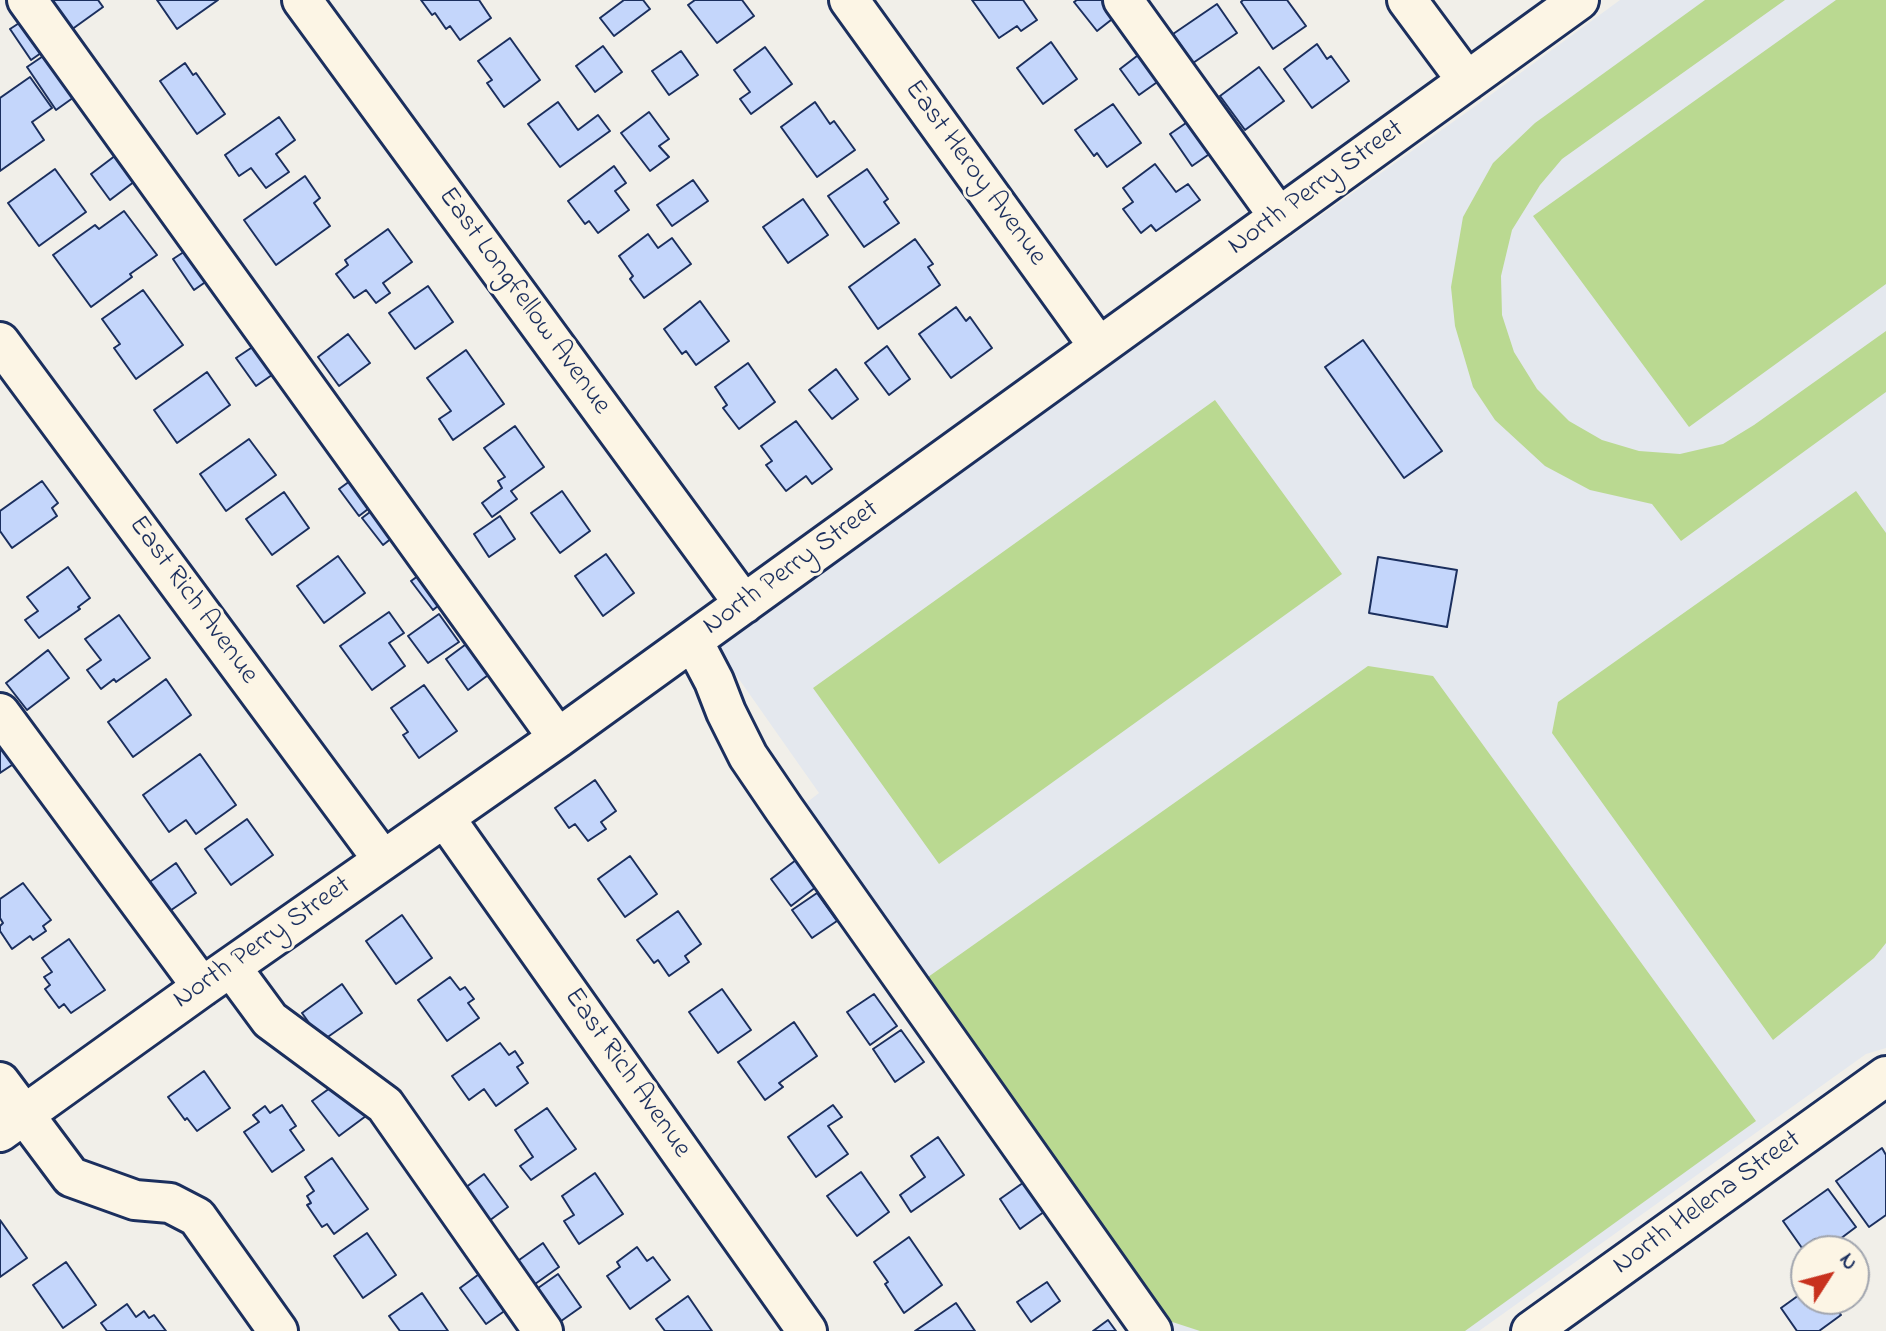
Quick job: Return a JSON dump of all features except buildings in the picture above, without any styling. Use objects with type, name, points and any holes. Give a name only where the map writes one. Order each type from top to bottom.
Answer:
[{"type":"street","points":[[27,0],[558,738]]},
{"type":"street","name":"East Longfellow Avenue","points":[[302,0],[744,604]]},
{"type":"street","name":"East Heroy Avenue","points":[[849,0],[1099,347]]},
{"type":"street","points":[[1123,0],[1279,217]]},
{"type":"street","points":[[1407,0],[1467,81]]},
{"type":"street","name":"North Perry Street","points":[[12,1123],[558,738],[1579,0]]},
{"type":"street","name":"East Rich Avenue","points":[[0,342],[383,860]]},
{"type":"street","points":[[693,641],[748,756],[1152,1331]]},
{"type":"street","points":[[0,713],[217,977],[385,1105],[543,1331]]},
{"type":"street","name":"East Rich Avenue","points":[[445,818],[807,1331]]},
{"type":"street","name":"North Helena Street","points":[[1531,1331],[1886,1076]]},
{"type":"street","points":[[0,1082],[12,1123],[71,1177],[135,1200],[170,1203],[197,1217],[278,1331]]},
{"type":"shaded area","points":[[1620,0],[1886,0],[1886,1048],[1866,1054],[1479,1331],[1166,1331],[797,810],[819,793],[715,645]]},
{"type":"green space","points":[[1705,0],[1785,0],[1562,159],[1540,185],[1512,230],[1501,276],[1502,315],[1514,352],[1537,389],[1569,421],[1602,440],[1639,451],[1680,454],[1723,444],[1886,331],[1886,392],[1681,541],[1652,504],[1590,490],[1545,466],[1495,420],[1473,387],[1455,326],[1451,287],[1463,217],[1493,163],[1535,123]]},
{"type":"green space","points":[[1836,0],[1886,0],[1886,284],[1689,427],[1533,216]]},
{"type":"green space","points":[[1215,400],[1342,574],[939,864],[813,688]]},
{"type":"green space","points":[[1856,491],[1886,533],[1886,943],[1874,958],[1773,1040],[1552,733],[1558,702]]},
{"type":"green space","points":[[1368,666],[1433,676],[1756,1121],[1465,1331],[1200,1331],[1157,1317],[921,982]]}]
